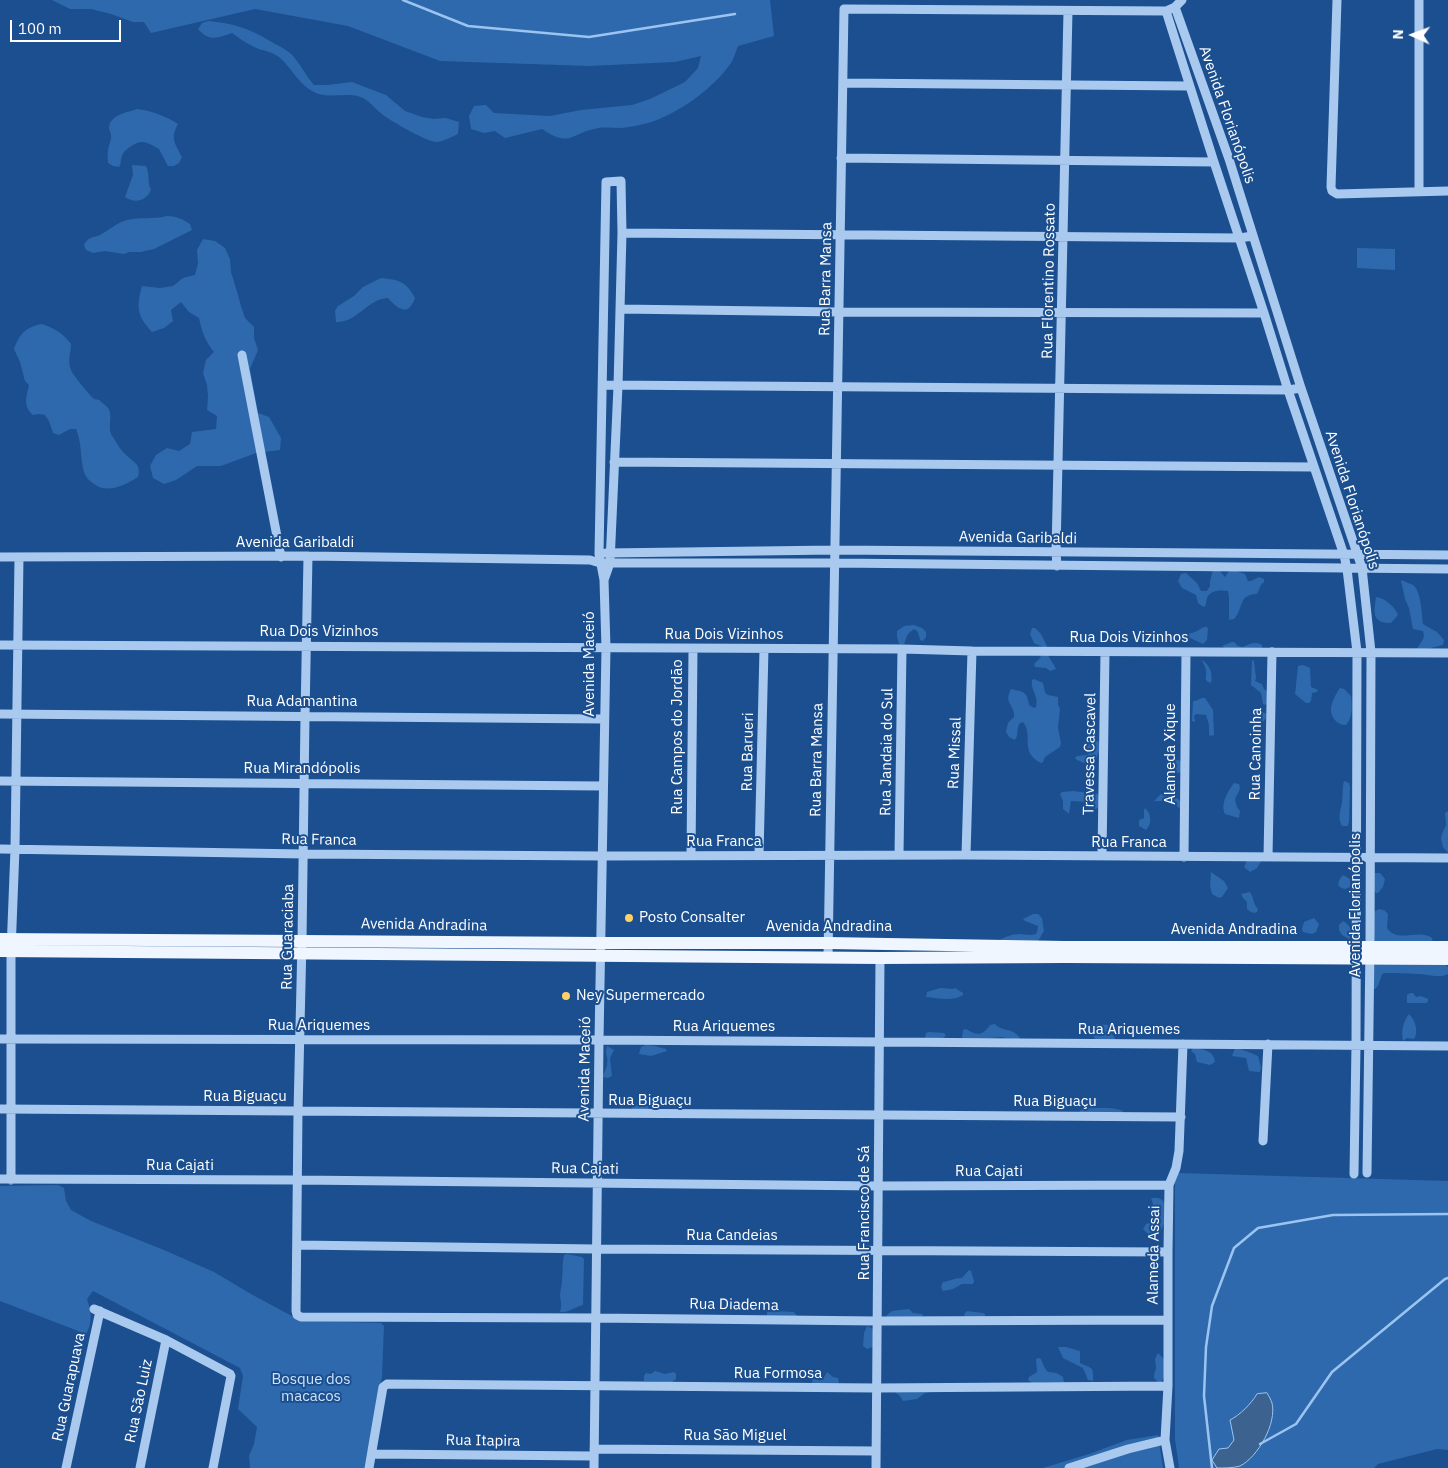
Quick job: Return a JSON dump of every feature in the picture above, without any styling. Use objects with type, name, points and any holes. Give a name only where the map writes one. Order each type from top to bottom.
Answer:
[{"type":"main road","name":"Avenida Andradina","points":[[601,949],[828,943],[1065,952]]},
{"type":"main road","name":"Avenida Andradina","points":[[6,945],[601,949],[880,958],[1065,952],[1356,952],[1448,959]]},
{"type":"main road","name":"Avenida Andradina","points":[[1370,953],[1448,947]]},
{"type":"street","points":[[1068,11],[1166,11],[1175,7],[1182,0]]},
{"type":"street","points":[[1337,0],[1332,191],[1337,194],[1448,191]]},
{"type":"street","points":[[1419,191],[1420,0]]},
{"type":"street","name":"Avenida Florianópolis","points":[[1175,7],[1223,142],[1301,388],[1362,568],[1370,652],[1370,953],[1367,1173]]},
{"type":"street","name":"Rua Barra Mansa","points":[[828,957],[844,9],[1068,11]]},
{"type":"street","name":"Rua Florentino Rossato","points":[[1057,566],[1068,11]]},
{"type":"street","name":"Avenida Florianópolis","points":[[1166,11],[1313,467],[1348,569],[1357,652],[1354,1174]]},
{"type":"street","points":[[843,83],[1189,86]]},
{"type":"street","points":[[842,158],[1214,162]]},
{"type":"street","name":"Avenida Maceió","points":[[594,1468],[606,648],[604,580],[600,564],[600,554],[606,182],[621,181],[622,233],[618,386],[610,563],[604,580]]},
{"type":"street","points":[[622,233],[1239,238],[1253,236]]},
{"type":"street","points":[[620,308],[839,312],[1264,313]]},
{"type":"street","points":[[242,355],[282,557]]},
{"type":"street","points":[[603,385],[1288,390],[1301,388]]},
{"type":"street","points":[[614,462],[1313,467]]},
{"type":"street","name":"Avenida Garibaldi","points":[[590,560],[600,554],[610,553],[835,550],[1359,556],[1448,555]]},
{"type":"street","name":"Avenida Garibaldi","points":[[0,556],[308,556],[590,560],[600,564],[835,563],[1448,569]]},
{"type":"street","name":"Rua Guaraciaba","points":[[301,1317],[296,1311],[308,556]]},
{"type":"street","points":[[11,1180],[11,1039],[6,945],[15,850],[19,557]]},
{"type":"street","name":"Rua Dois Vizinhos","points":[[0,645],[1448,653]]},
{"type":"street","name":"Rua Campos do Jordão","points":[[691,855],[693,649]]},
{"type":"street","name":"Rua Barueri","points":[[759,855],[764,649]]},
{"type":"street","name":"Rua Jandaia do Sul","points":[[899,855],[902,649]]},
{"type":"street","name":"Rua Missal","points":[[966,855],[972,651]]},
{"type":"street","name":"Travessa Cascavel","points":[[1102,856],[1105,652]]},
{"type":"street","name":"Alameda Xique","points":[[1184,857],[1186,652]]},
{"type":"street","name":"Rua Canoinha","points":[[1268,857],[1272,652]]},
{"type":"street","name":"Rua Adamantina","points":[[0,714],[604,719]]},
{"type":"street","name":"Rua Mirandópolis","points":[[0,781],[305,782],[603,786]]},
{"type":"street","name":"Rua Franca","points":[[0,850],[602,856],[966,855],[1448,858]]},
{"type":"street","name":"Rua Francisco de Sá","points":[[876,1468],[880,958]]},
{"type":"street","name":"Rua Ariquemes","points":[[0,1039],[599,1040],[1448,1046]]},
{"type":"street","name":"Alameda Assai","points":[[1170,1468],[1165,1440],[1168,1386],[1169,1185],[1176,1168],[1179,1151],[1183,1044]]},
{"type":"street","points":[[1263,1141],[1268,1044]]},
{"type":"street","name":"Rua Biguaçu","points":[[0,1109],[1181,1117]]},
{"type":"street","name":"Rua Cajati","points":[[0,1179],[878,1186],[1169,1185]]},
{"type":"street","name":"Rua Candeias","points":[[297,1245],[596,1249],[1168,1252]]},
{"type":"street","name":"Rua Guarapuava","points":[[66,1468],[97,1310],[166,1340]]},
{"type":"street","name":"Rua Diadema","points":[[301,1317],[878,1321],[1167,1320]]},
{"type":"street","points":[[166,1340],[232,1376],[213,1468]]},
{"type":"street","name":"Rua São Luiz","points":[[140,1468],[166,1340]]},
{"type":"street","name":"Rua Formosa","points":[[372,1454],[383,1387],[387,1384],[877,1388],[1168,1386]]},
{"type":"street","points":[[1068,1468],[1128,1449],[1165,1440]]},
{"type":"street","name":"Rua São Miguel","points":[[594,1453],[876,1451]]},
{"type":"street","name":"Rua Itapira","points":[[372,1454],[594,1453]]},
{"type":"street","points":[[369,1468],[372,1454]]},
{"type":"green space","points":[[52,0],[770,0],[774,36],[738,46],[731,63],[715,82],[683,107],[659,119],[625,128],[599,128],[566,139],[552,135],[542,129],[505,138],[495,131],[484,133],[471,129],[469,116],[474,106],[486,105],[494,113],[550,116],[581,110],[632,105],[650,99],[685,82],[698,68],[701,56],[675,62],[589,66],[440,61],[348,26],[255,9],[151,33],[144,22],[133,22],[91,9],[70,9]]},
{"type":"green space","points":[[208,21],[247,29],[285,49],[296,59],[314,85],[352,82],[386,95],[405,111],[422,117],[446,118],[459,122],[458,134],[437,142],[426,139],[387,118],[363,98],[351,95],[326,95],[314,92],[304,85],[276,55],[254,47],[232,33],[214,38],[206,36],[198,29],[202,23]]},
{"type":"green space","points":[[137,109],[158,114],[178,124],[174,137],[182,157],[179,163],[174,166],[168,166],[159,149],[148,143],[141,142],[134,144],[124,152],[119,167],[108,163],[111,137],[110,123],[116,117]]},
{"type":"green space","points":[[132,165],[146,166],[151,190],[146,197],[136,201],[125,197],[133,175]]},
{"type":"green space","points":[[167,216],[185,221],[190,224],[192,230],[154,249],[141,252],[124,254],[105,251],[93,253],[86,250],[84,245],[89,239],[124,221]]},
{"type":"green space","points":[[203,239],[215,241],[225,248],[230,259],[231,272],[245,318],[254,327],[254,338],[258,350],[250,369],[258,413],[269,417],[281,438],[280,450],[256,453],[221,466],[197,466],[176,480],[164,484],[153,478],[150,466],[156,455],[167,448],[179,451],[190,444],[192,432],[216,429],[217,416],[207,410],[207,385],[203,373],[206,360],[214,352],[204,336],[199,318],[189,312],[181,302],[171,310],[173,321],[164,328],[152,332],[143,321],[139,311],[139,300],[142,286],[160,288],[173,286],[183,278],[195,275],[198,263],[197,250]]},
{"type":"green space","points":[[1357,248],[1395,249],[1395,270],[1357,268]]},
{"type":"green space","points":[[381,278],[401,282],[408,288],[415,298],[409,308],[399,308],[388,298],[381,299],[350,319],[336,322],[335,311],[338,306],[354,296],[363,287]]},
{"type":"green space","points":[[42,324],[51,327],[71,344],[69,360],[71,370],[92,397],[100,401],[110,411],[111,434],[121,450],[136,463],[139,469],[138,477],[122,485],[110,488],[99,487],[94,484],[87,478],[84,472],[76,429],[70,429],[59,435],[53,433],[45,415],[33,415],[30,412],[26,398],[29,385],[25,381],[14,349],[24,332]]},
{"type":"green space","points":[[1213,570],[1220,571],[1225,577],[1229,571],[1234,570],[1245,574],[1248,581],[1259,577],[1264,579],[1257,594],[1244,599],[1234,619],[1229,620],[1228,591],[1213,592],[1208,595],[1205,607],[1198,603],[1196,595],[1182,588],[1178,581],[1181,574],[1186,573],[1197,583],[1201,591],[1207,591],[1210,586]]},
{"type":"green space","points":[[1401,580],[1416,588],[1421,603],[1423,624],[1437,632],[1444,640],[1443,645],[1427,649],[1417,649],[1424,634],[1423,631],[1413,629]]},
{"type":"green space","points":[[1376,597],[1386,601],[1397,612],[1398,615],[1391,623],[1380,621],[1375,616]]},
{"type":"green space","points":[[914,625],[926,632],[926,637],[923,641],[920,640],[918,632],[914,629],[908,634],[904,644],[899,644],[897,631],[904,626]]},
{"type":"green space","points":[[1204,627],[1208,629],[1207,640],[1203,644],[1184,635],[1195,632]]},
{"type":"green space","points":[[1032,628],[1035,628],[1041,634],[1047,646],[1045,648],[1034,643],[1030,634]]},
{"type":"green space","points":[[1232,642],[1243,647],[1257,643],[1262,645],[1262,648],[1226,649],[1222,646]]},
{"type":"green space","points":[[1048,655],[1056,669],[1050,671],[1046,668],[1035,667],[1034,664],[1041,657],[1039,656]]},
{"type":"green space","points":[[1202,660],[1210,670],[1212,676],[1211,683],[1206,680],[1206,670]]},
{"type":"green space","points":[[1252,660],[1254,661],[1255,681],[1262,684],[1268,692],[1265,705],[1263,704],[1261,693],[1251,685]]},
{"type":"green space","points":[[1303,665],[1310,668],[1311,687],[1318,690],[1312,693],[1309,703],[1306,703],[1295,694],[1298,666]]},
{"type":"green space","points":[[1032,680],[1043,683],[1048,695],[1058,697],[1060,709],[1058,728],[1060,747],[1045,757],[1041,763],[1030,754],[1026,727],[1023,722],[1019,725],[1015,740],[1009,737],[1006,732],[1008,723],[1014,717],[1008,698],[1011,689],[1024,693],[1029,705],[1034,708],[1037,703],[1032,687]]},
{"type":"green space","points":[[1340,688],[1344,689],[1351,696],[1351,715],[1346,725],[1337,722],[1333,718],[1331,711],[1333,700]]},
{"type":"green space","points":[[1205,698],[1213,710],[1214,735],[1211,736],[1209,735],[1206,715],[1196,714],[1194,716],[1195,722],[1192,721],[1193,701]]},
{"type":"green space","points":[[1259,709],[1266,714],[1266,719],[1262,722],[1257,719],[1254,712]]},
{"type":"green space","points":[[1095,739],[1101,747],[1096,759],[1084,763],[1077,760],[1075,758],[1077,756],[1089,753],[1083,749],[1083,744]]},
{"type":"green space","points":[[1170,759],[1181,761],[1182,771],[1179,773],[1169,772]]},
{"type":"green space","points":[[1344,781],[1349,783],[1350,787],[1348,826],[1342,826],[1340,820]]},
{"type":"green space","points":[[1234,783],[1240,786],[1235,800],[1240,811],[1239,818],[1225,814],[1223,806],[1225,798]]},
{"type":"green space","points":[[1073,791],[1098,794],[1100,806],[1096,809],[1091,807],[1089,802],[1071,801],[1069,814],[1063,809],[1063,801],[1060,794]]},
{"type":"green space","points":[[1161,794],[1177,799],[1182,806],[1179,808],[1171,801],[1154,801]]},
{"type":"green space","points":[[1145,808],[1149,813],[1150,819],[1146,830],[1139,826],[1139,820],[1144,818]]},
{"type":"green space","points":[[1448,811],[1448,853],[1443,847],[1441,839],[1446,825],[1445,813]]},
{"type":"green space","points":[[1247,860],[1262,860],[1257,868],[1250,872],[1244,867]]},
{"type":"green space","points":[[1211,872],[1224,881],[1228,888],[1222,897],[1219,898],[1212,894],[1210,886]]},
{"type":"green space","points":[[1373,873],[1380,873],[1385,879],[1383,887],[1378,893],[1373,889]]},
{"type":"green space","points":[[1343,875],[1350,879],[1350,887],[1345,889],[1338,884]]},
{"type":"green space","points":[[1250,892],[1258,909],[1256,913],[1247,909],[1247,902],[1241,894]]},
{"type":"green space","points":[[1379,909],[1384,910],[1388,914],[1387,928],[1391,933],[1402,936],[1427,935],[1432,938],[1433,943],[1375,942],[1372,913]]},
{"type":"green space","points":[[1033,914],[1038,914],[1042,918],[1044,931],[1038,941],[1000,940],[1019,934],[1036,934],[1038,926],[1023,919]]},
{"type":"green space","points":[[1314,918],[1319,924],[1316,932],[1312,934],[1303,932],[1304,922]]},
{"type":"green space","points":[[1343,921],[1351,930],[1351,937],[1349,939],[1342,935],[1339,930],[1339,925]]},
{"type":"green space","points":[[1376,963],[1443,963],[1448,967],[1448,974],[1437,976],[1385,973],[1382,974],[1378,986],[1373,989],[1371,970]]},
{"type":"green space","points":[[940,988],[955,988],[963,993],[963,995],[950,999],[926,997],[927,992]]},
{"type":"green space","points":[[1413,993],[1416,997],[1421,996],[1428,999],[1427,1003],[1407,1003],[1407,995]]},
{"type":"green space","points":[[1409,1014],[1416,1026],[1416,1033],[1414,1039],[1407,1038],[1403,1041],[1403,1026]]},
{"type":"green space","points":[[995,1024],[1017,1034],[1020,1038],[1018,1040],[1001,1037],[964,1039],[962,1037],[963,1030],[966,1029],[979,1034],[984,1032],[990,1025]]},
{"type":"green space","points":[[1096,1024],[1109,1025],[1110,1031],[1116,1040],[1096,1040],[1093,1036]]},
{"type":"green space","points":[[926,1033],[944,1033],[946,1035],[942,1039],[925,1038]]},
{"type":"green space","points":[[646,1045],[656,1046],[667,1051],[651,1056],[639,1054],[641,1047]]},
{"type":"green space","points":[[607,1046],[614,1050],[610,1058],[612,1076],[608,1078],[603,1077],[607,1067]]},
{"type":"green space","points":[[1194,1047],[1213,1055],[1215,1062],[1210,1065],[1197,1062],[1195,1054],[1191,1051]]},
{"type":"green space","points":[[1235,1048],[1258,1056],[1261,1067],[1260,1072],[1249,1071],[1246,1058],[1232,1056]]},
{"type":"green space","points":[[641,1095],[647,1103],[648,1111],[632,1111],[632,1108],[638,1104]]},
{"type":"green space","points":[[1083,1108],[1109,1108],[1123,1111],[1121,1113],[1078,1113]]},
{"type":"green space","points":[[1179,1173],[1448,1181],[1448,1450],[1437,1449],[1378,1464],[1374,1468],[1179,1468],[1175,1439],[1175,1182]]},
{"type":"green space","name":"Bosque dos macacos","points":[[58,1185],[64,1188],[66,1201],[71,1210],[91,1221],[214,1272],[301,1321],[381,1323],[384,1326],[382,1377],[364,1468],[250,1468],[249,1456],[254,1444],[257,1427],[238,1409],[243,1376],[240,1368],[93,1291],[87,1299],[91,1317],[90,1326],[86,1334],[0,1301],[0,1186]]},
{"type":"green space","points":[[1151,1198],[1162,1200],[1166,1209],[1164,1224],[1157,1236],[1148,1234],[1143,1229],[1146,1224],[1153,1222],[1154,1219]]},
{"type":"green space","points":[[567,1254],[584,1259],[583,1305],[569,1311],[560,1312],[563,1261],[564,1255]]},
{"type":"green space","points":[[969,1270],[974,1281],[973,1284],[962,1284],[953,1289],[943,1291],[941,1287],[943,1282],[962,1278]]},
{"type":"green space","points":[[909,1309],[913,1313],[922,1314],[923,1316],[886,1316],[892,1311]]},
{"type":"green space","points":[[967,1311],[983,1313],[985,1317],[965,1317],[964,1314]]},
{"type":"green space","points":[[767,1312],[794,1312],[797,1316],[767,1316]]},
{"type":"green space","points":[[867,1326],[875,1330],[875,1346],[867,1349],[863,1346],[864,1333]]},
{"type":"green space","points":[[1058,1347],[1080,1351],[1080,1363],[1092,1370],[1093,1381],[1088,1380],[1083,1368],[1063,1358]]},
{"type":"green space","points":[[1158,1353],[1165,1360],[1165,1376],[1161,1382],[1154,1378],[1155,1359]]},
{"type":"green space","points":[[1039,1358],[1046,1370],[1063,1377],[1064,1383],[1044,1382],[1034,1384],[1028,1380],[1029,1377],[1037,1372],[1036,1359]]},
{"type":"green space","points":[[655,1371],[665,1374],[674,1372],[676,1379],[672,1382],[644,1381],[646,1373],[651,1374]]},
{"type":"green space","points":[[827,1372],[833,1377],[838,1378],[839,1383],[812,1384],[813,1374],[816,1374],[819,1381],[823,1379]]},
{"type":"green space","points":[[895,1392],[912,1392],[932,1392],[925,1393],[917,1399],[903,1401]]},
{"type":"green space","points":[[1158,1435],[1163,1468],[1043,1468],[1127,1440]]},
{"type":"shaded area","points":[[1267,1393],[1272,1403],[1273,1411],[1272,1420],[1265,1439],[1247,1462],[1232,1468],[1217,1468],[1212,1460],[1219,1449],[1228,1448],[1234,1440],[1230,1420],[1245,1409],[1257,1394]]},
{"type":"waterway","points":[[403,0],[468,26],[589,37],[735,14]]},
{"type":"waterway","points":[[1212,1468],[1204,1396],[1206,1347],[1212,1306],[1234,1248],[1258,1228],[1333,1215],[1448,1214]]},
{"type":"waterway","points":[[1260,1444],[1296,1424],[1332,1372],[1448,1278]]},
{"type":"place","name":"Posto Consalter","points":[[629,918]]},
{"type":"place","name":"Ney Supermercado","points":[[566,996]]}]
